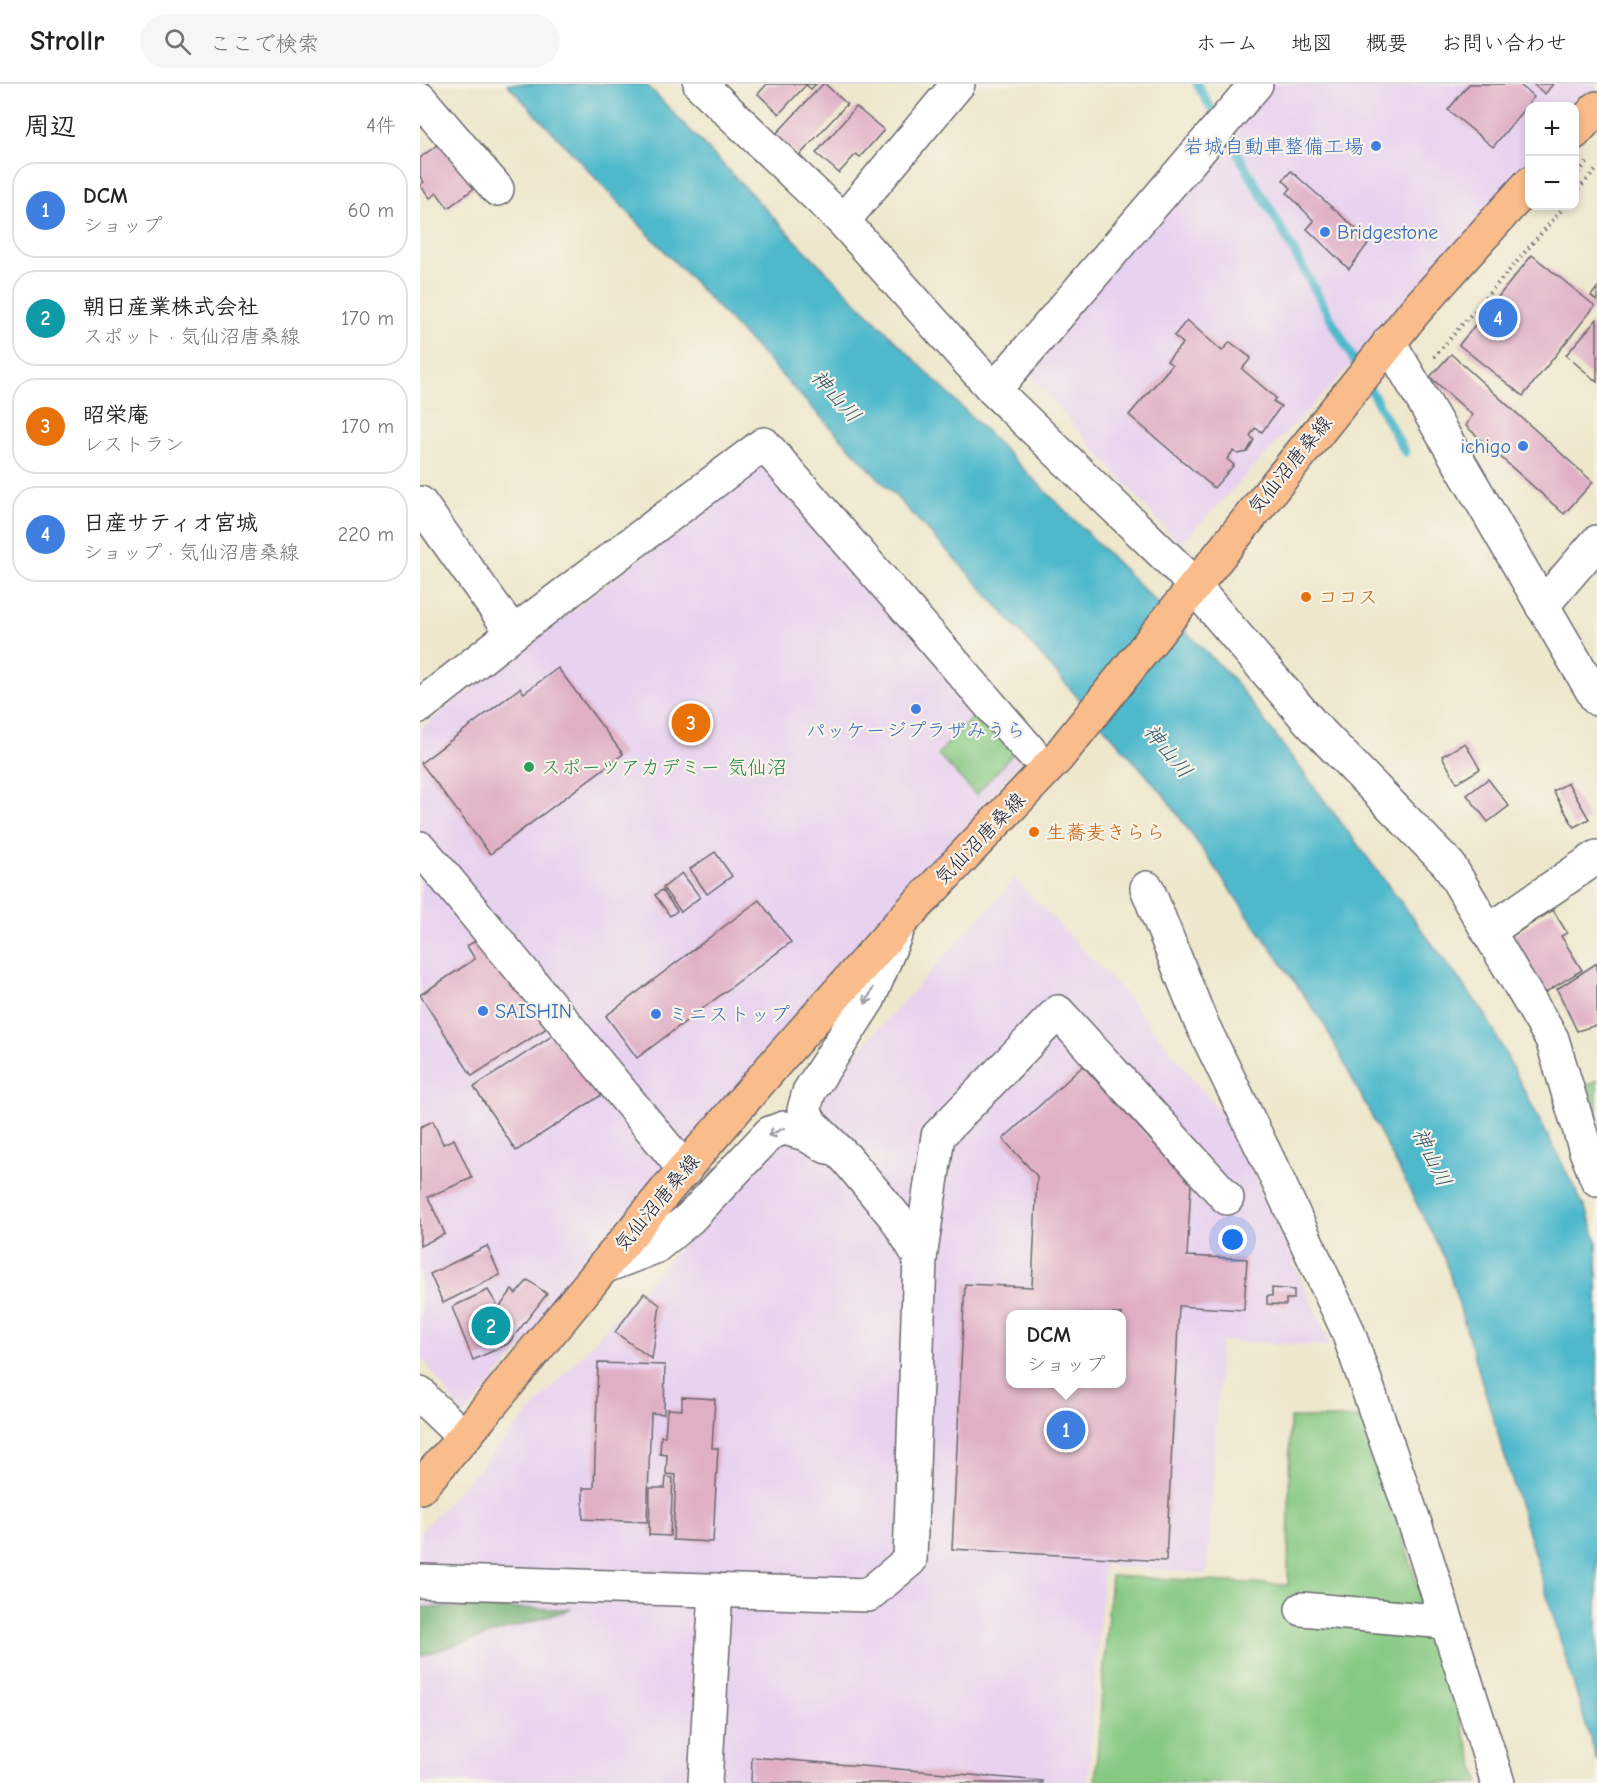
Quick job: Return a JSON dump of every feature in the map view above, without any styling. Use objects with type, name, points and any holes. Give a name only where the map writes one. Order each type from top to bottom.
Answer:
[{"type":"main road","points":[[1579,128],[1597,108]]},
{"type":"main road","name":"気仙沼唐桑線","points":[[420,1487],[779,1059],[900,923],[1044,754],[1186,595],[1389,342],[1525,189]]},
{"type":"street","points":[[700,84],[843,221],[994,390],[1186,595],[1449,865],[1552,1040],[1586,1151],[1597,1179]]},
{"type":"street","points":[[843,221],[958,84]]},
{"type":"street","points":[[994,390],[1256,84]]},
{"type":"street","points":[[420,99],[497,189]]},
{"type":"street","points":[[1389,342],[1597,699]]},
{"type":"street","points":[[420,706],[764,444],[1044,754]]},
{"type":"street","points":[[420,503],[513,633]]},
{"type":"street","points":[[1542,606],[1597,542]]},
{"type":"street","points":[[420,848],[685,1170]]},
{"type":"street","points":[[1489,931],[1597,857]]},
{"type":"street","points":[[1147,888],[1200,1020],[1347,1329],[1422,1544],[1498,1783]]},
{"type":"street","points":[[900,923],[869,998],[809,1092],[804,1110],[811,1124],[846,1158],[896,1218],[920,1258]]},
{"type":"street","points":[[420,1581],[868,1595],[910,1560],[920,1258],[938,1136],[1058,1012],[1227,1198]]},
{"type":"street","points":[[603,1267],[655,1247],[690,1218],[770,1133],[784,1128],[805,1134],[846,1158]]},
{"type":"street","points":[[420,1393],[464,1437]]},
{"type":"street","points":[[705,1783],[716,1590]]},
{"type":"street","points":[[1302,1610],[1446,1622]]},
{"type":"path","points":[[1579,189],[1597,169]]},
{"type":"path","points":[[1412,382],[1562,210]]},
{"type":"shaded area","points":[[1268,84],[1597,84],[1597,106],[1579,125],[1579,102],[1525,102],[1525,181],[1180,545],[1024,369]]},
{"type":"shaded area","points":[[763,463],[1030,751],[464,1416],[420,1355],[420,729]]},
{"type":"shaded area","points":[[1015,879],[1119,987],[1232,1127],[1331,1346],[1221,1341],[1207,1574],[1104,1565],[1088,1783],[420,1783],[420,1533]]},
{"type":"green space","points":[[986,703],[1024,741],[976,795],[938,754]]},
{"type":"green space","points":[[1597,1080],[1597,1127],[1581,1090]]},
{"type":"green space","points":[[1290,1418],[1365,1418],[1480,1783],[1095,1783],[1111,1576],[1288,1585]]},
{"type":"green space","points":[[420,1607],[572,1609],[420,1656]]},
{"type":"water","name":"神山川","points":[[507,84],[646,84],[795,240],[1233,679],[1485,1014],[1588,1214],[1597,1241],[1597,1761],[1445,1259],[1324,1024],[1164,795],[968,573]]},
{"type":"building","points":[[767,84],[816,84],[811,89],[806,85],[779,114],[758,94]]},
{"type":"building","points":[[823,84],[847,104],[798,157],[775,135]]},
{"type":"building","points":[[1469,84],[1519,84],[1534,97],[1530,102],[1525,102],[1525,108],[1493,147],[1448,110]]},
{"type":"building","points":[[1533,84],[1553,84],[1545,94]]},
{"type":"building","points":[[856,107],[884,130],[860,157],[856,154],[839,173],[816,153]]},
{"type":"building","points":[[442,141],[477,186],[448,208],[437,193],[430,198],[420,185],[424,182],[420,177],[420,158]]},
{"type":"building","points":[[1291,171],[1370,241],[1349,269],[1307,229],[1314,221],[1287,193],[1291,188],[1283,180]]},
{"type":"building","points":[[1532,255],[1595,306],[1523,396],[1459,345]]},
{"type":"building","points":[[1597,288],[1597,301],[1591,296]]},
{"type":"building","points":[[1597,319],[1597,382],[1566,355]]},
{"type":"building","points":[[1187,320],[1222,351],[1230,342],[1251,358],[1242,369],[1276,398],[1273,401],[1281,406],[1262,432],[1255,428],[1250,436],[1254,440],[1247,452],[1238,454],[1233,451],[1227,459],[1234,465],[1214,488],[1129,415],[1172,365],[1167,361],[1183,343],[1174,336]]},
{"type":"building","points":[[1451,354],[1593,482],[1564,514],[1466,426],[1472,415],[1430,377]]},
{"type":"building","points":[[558,668],[623,754],[490,854],[421,763],[520,688],[524,693]]},
{"type":"building","points":[[1465,743],[1480,769],[1457,783],[1442,756]]},
{"type":"building","points":[[1488,779],[1509,806],[1488,822],[1467,795]]},
{"type":"building","points":[[1568,783],[1589,819],[1574,827],[1553,791]]},
{"type":"building","points":[[715,852],[732,876],[707,894],[690,869]]},
{"type":"building","points":[[682,873],[700,897],[681,912],[663,888]]},
{"type":"building","points":[[662,890],[677,911],[670,916],[655,895]]},
{"type":"building","points":[[759,900],[791,942],[637,1058],[606,1016]]},
{"type":"building","points":[[1553,910],[1567,933],[1561,936],[1582,970],[1541,995],[1507,939]]},
{"type":"building","name":"SAISHIN","points":[[486,934],[547,1028],[472,1076],[420,995],[475,959],[467,946]]},
{"type":"building","points":[[1597,963],[1597,1025],[1577,1031],[1557,989]]},
{"type":"building","name":"SAISHIN","points":[[561,1030],[603,1094],[516,1151],[474,1087]]},
{"type":"building","points":[[1083,1066],[1191,1184],[1187,1256],[1247,1259],[1244,1310],[1179,1306],[1166,1561],[952,1549],[965,1284],[1032,1287],[1037,1176],[1003,1139]]},
{"type":"building","points":[[433,1121],[443,1144],[454,1139],[472,1178],[428,1197],[445,1234],[420,1246],[420,1127]]},
{"type":"building","points":[[487,1246],[500,1275],[443,1303],[430,1274]]},
{"type":"building","points":[[528,1280],[547,1294],[508,1344],[473,1360],[452,1307],[488,1290],[499,1308],[512,1290],[516,1294]]},
{"type":"building","points":[[1272,1288],[1294,1290],[1294,1299],[1286,1299],[1286,1305],[1267,1304],[1267,1296],[1272,1296]]},
{"type":"building","points":[[644,1293],[660,1305],[652,1359],[615,1332]]},
{"type":"building","points":[[598,1363],[665,1365],[664,1414],[651,1413],[647,1522],[583,1519],[583,1488],[594,1488]]},
{"type":"building","points":[[682,1397],[715,1399],[712,1448],[718,1448],[713,1542],[673,1540],[676,1475],[666,1474],[667,1455],[660,1454],[661,1436],[665,1436],[667,1409],[682,1410]]},
{"type":"building","points":[[666,1477],[673,1478],[670,1536],[649,1535],[650,1488],[665,1488]]},
{"type":"building","points":[[752,1757],[1042,1781],[1042,1783],[751,1783]]},
{"type":"waterway","points":[[1197,84],[1274,216],[1405,452]]},
{"type":"place","name":"岩城自動車整備工場","points":[[1376,146]]},
{"type":"place","name":"Bridgestone","points":[[1325,232]]},
{"type":"place","name":"日産サティオ宮城","points":[[1498,318]]},
{"type":"place","name":"ichigo","points":[[1523,446]]},
{"type":"place","name":"ココス","points":[[1306,597]]},
{"type":"place","name":"パッケージプラザみうら","points":[[916,709]]},
{"type":"place","name":"昭栄庵","points":[[691,723]]},
{"type":"place","name":"スポーツアカデミー 気仙沼","points":[[529,767]]},
{"type":"place","name":"生蕎麦きらら","points":[[1034,832]]},
{"type":"place","name":"SAISHIN","points":[[483,1011]]},
{"type":"place","name":"ミニストップ","points":[[656,1014]]},
{"type":"place","name":"朝日産業株式会社","points":[[491,1326]]},
{"type":"place","name":"DCM","points":[[1066,1430]]}]
